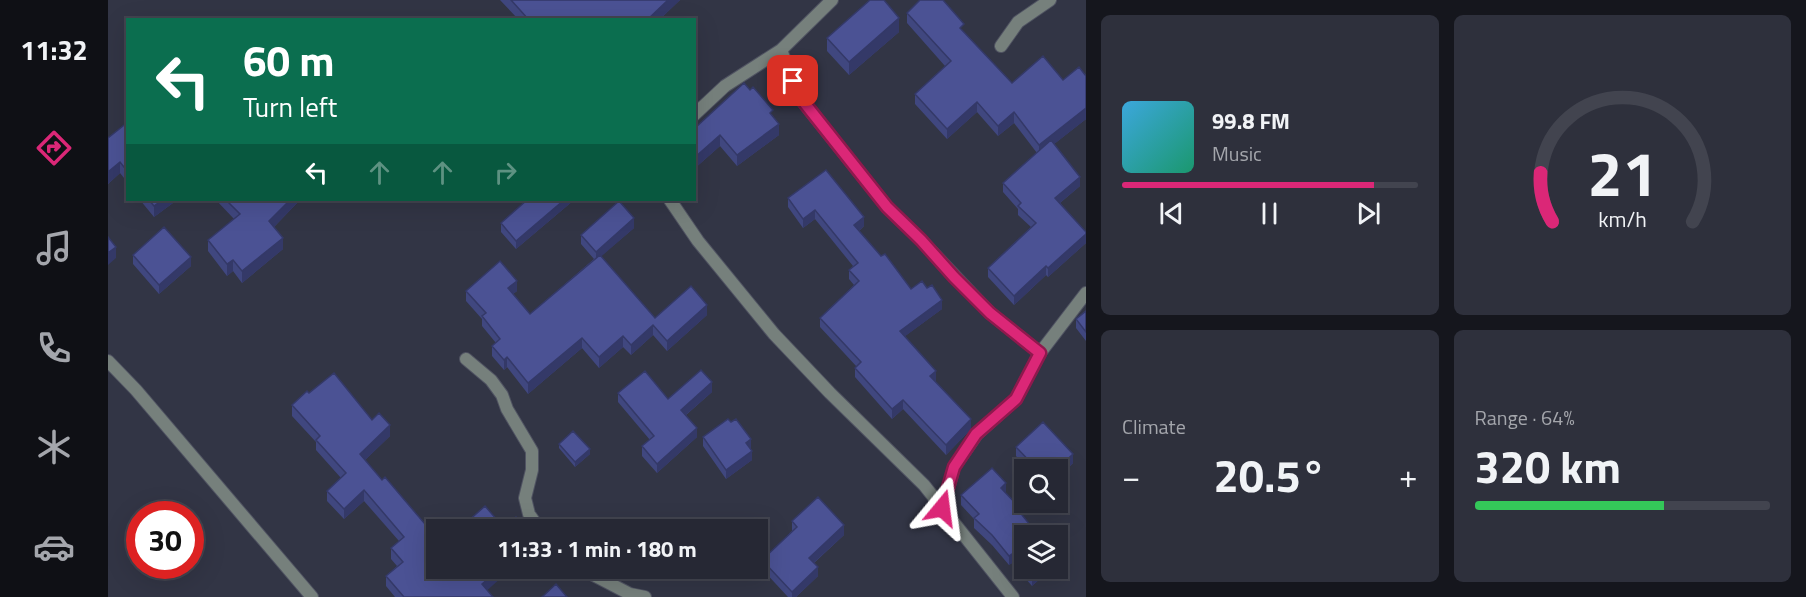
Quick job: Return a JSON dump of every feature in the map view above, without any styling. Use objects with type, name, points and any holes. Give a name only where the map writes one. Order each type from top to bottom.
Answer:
[{"type":"street","points":[[696,113],[725,86],[781,50],[832,0]]},
{"type":"street","points":[[1001,46],[1018,22],[1050,0]]},
{"type":"street","points":[[781,50],[799,96],[887,207],[990,313],[1040,353]]},
{"type":"street","points":[[671,201],[712,259],[774,334],[924,485],[1013,597]]},
{"type":"street","points":[[942,508],[954,467],[976,434],[1016,399],[1040,353],[1086,293]]},
{"type":"street","points":[[466,359],[491,380],[502,395],[507,409],[532,451],[532,470],[525,498],[532,519]]},
{"type":"street","points":[[108,361],[136,390],[312,597]]},
{"type":"street","points":[[601,579],[630,594],[645,597]]},
{"type":"building","points":[[511,0],[668,0],[649,18],[527,18]]},
{"type":"building","points":[[870,0],[884,0],[899,18],[849,62],[827,38]]},
{"type":"building","points":[[920,0],[943,0],[964,24],[960,28],[1012,83],[1043,56],[1063,80],[1079,67],[1086,76],[1086,108],[1039,145],[1014,112],[998,126],[977,102],[947,129],[915,94],[951,61],[907,13]]},
{"type":"building","points":[[744,83],[750,90],[753,87],[773,110],[770,113],[779,124],[737,155],[720,135],[696,156],[696,127]]},
{"type":"building","points":[[126,124],[126,170],[120,162],[108,172],[108,138]]},
{"type":"building","points":[[1051,140],[1080,177],[1055,198],[1086,234],[1048,268],[1046,266],[1014,296],[988,268],[1036,223],[1018,206],[1021,203],[1003,183]]},
{"type":"building","points":[[826,170],[864,217],[854,225],[881,256],[885,254],[911,289],[922,281],[927,288],[932,285],[942,300],[900,331],[936,371],[930,376],[971,419],[946,445],[903,400],[892,409],[855,368],[861,362],[820,318],[859,281],[849,270],[858,263],[815,210],[803,219],[788,198]]},
{"type":"building","points":[[150,201],[161,201],[154,206]]},
{"type":"building","points":[[227,201],[289,201],[269,221],[283,238],[242,271],[233,260],[227,264],[208,240],[240,214]]},
{"type":"building","points":[[526,201],[563,201],[516,241],[501,223]]},
{"type":"building","points":[[619,201],[634,218],[596,252],[581,235]]},
{"type":"building","points":[[164,227],[191,257],[159,285],[133,255]]},
{"type":"building","points":[[108,237],[116,247],[108,253]]},
{"type":"building","points":[[600,255],[655,318],[691,286],[707,305],[667,341],[653,325],[631,345],[623,336],[599,357],[582,338],[528,383],[507,357],[504,360],[492,346],[500,339],[482,316],[486,313],[466,291],[500,261],[517,281],[508,288],[530,314]]},
{"type":"building","points":[[1086,311],[1086,332],[1076,319]]},
{"type":"building","points":[[701,370],[712,382],[681,410],[697,428],[657,464],[642,446],[654,436],[618,393],[645,371],[668,399]]},
{"type":"building","points":[[334,373],[372,420],[379,413],[390,425],[360,454],[382,480],[385,477],[426,525],[426,579],[488,579],[482,584],[493,597],[404,597],[386,576],[403,562],[391,548],[404,537],[364,490],[344,509],[327,491],[346,473],[316,440],[320,436],[292,405],[307,391],[309,393]]},
{"type":"building","points":[[728,419],[731,422],[736,419],[751,439],[746,443],[752,451],[726,470],[703,437]]},
{"type":"building","points":[[1043,422],[1073,454],[1068,459],[1027,459],[1016,447]]},
{"type":"building","points":[[573,431],[590,449],[575,462],[559,444]]},
{"type":"building","points":[[992,468],[1006,483],[1001,488],[1014,502],[1014,513],[1020,513],[1030,525],[1014,525],[1014,556],[1012,554],[1009,556],[974,518],[979,514],[961,495]]},
{"type":"building","points":[[818,497],[844,525],[809,558],[818,567],[792,592],[768,566],[768,554],[797,527],[792,521]]},
{"type":"building","points":[[485,506],[496,519],[470,519]]},
{"type":"building","points":[[556,584],[567,597],[542,597]]},
{"type":"route","points":[[793,81],[799,96],[887,207],[990,313],[1040,353],[1016,399],[976,434],[954,467],[942,508]]}]
